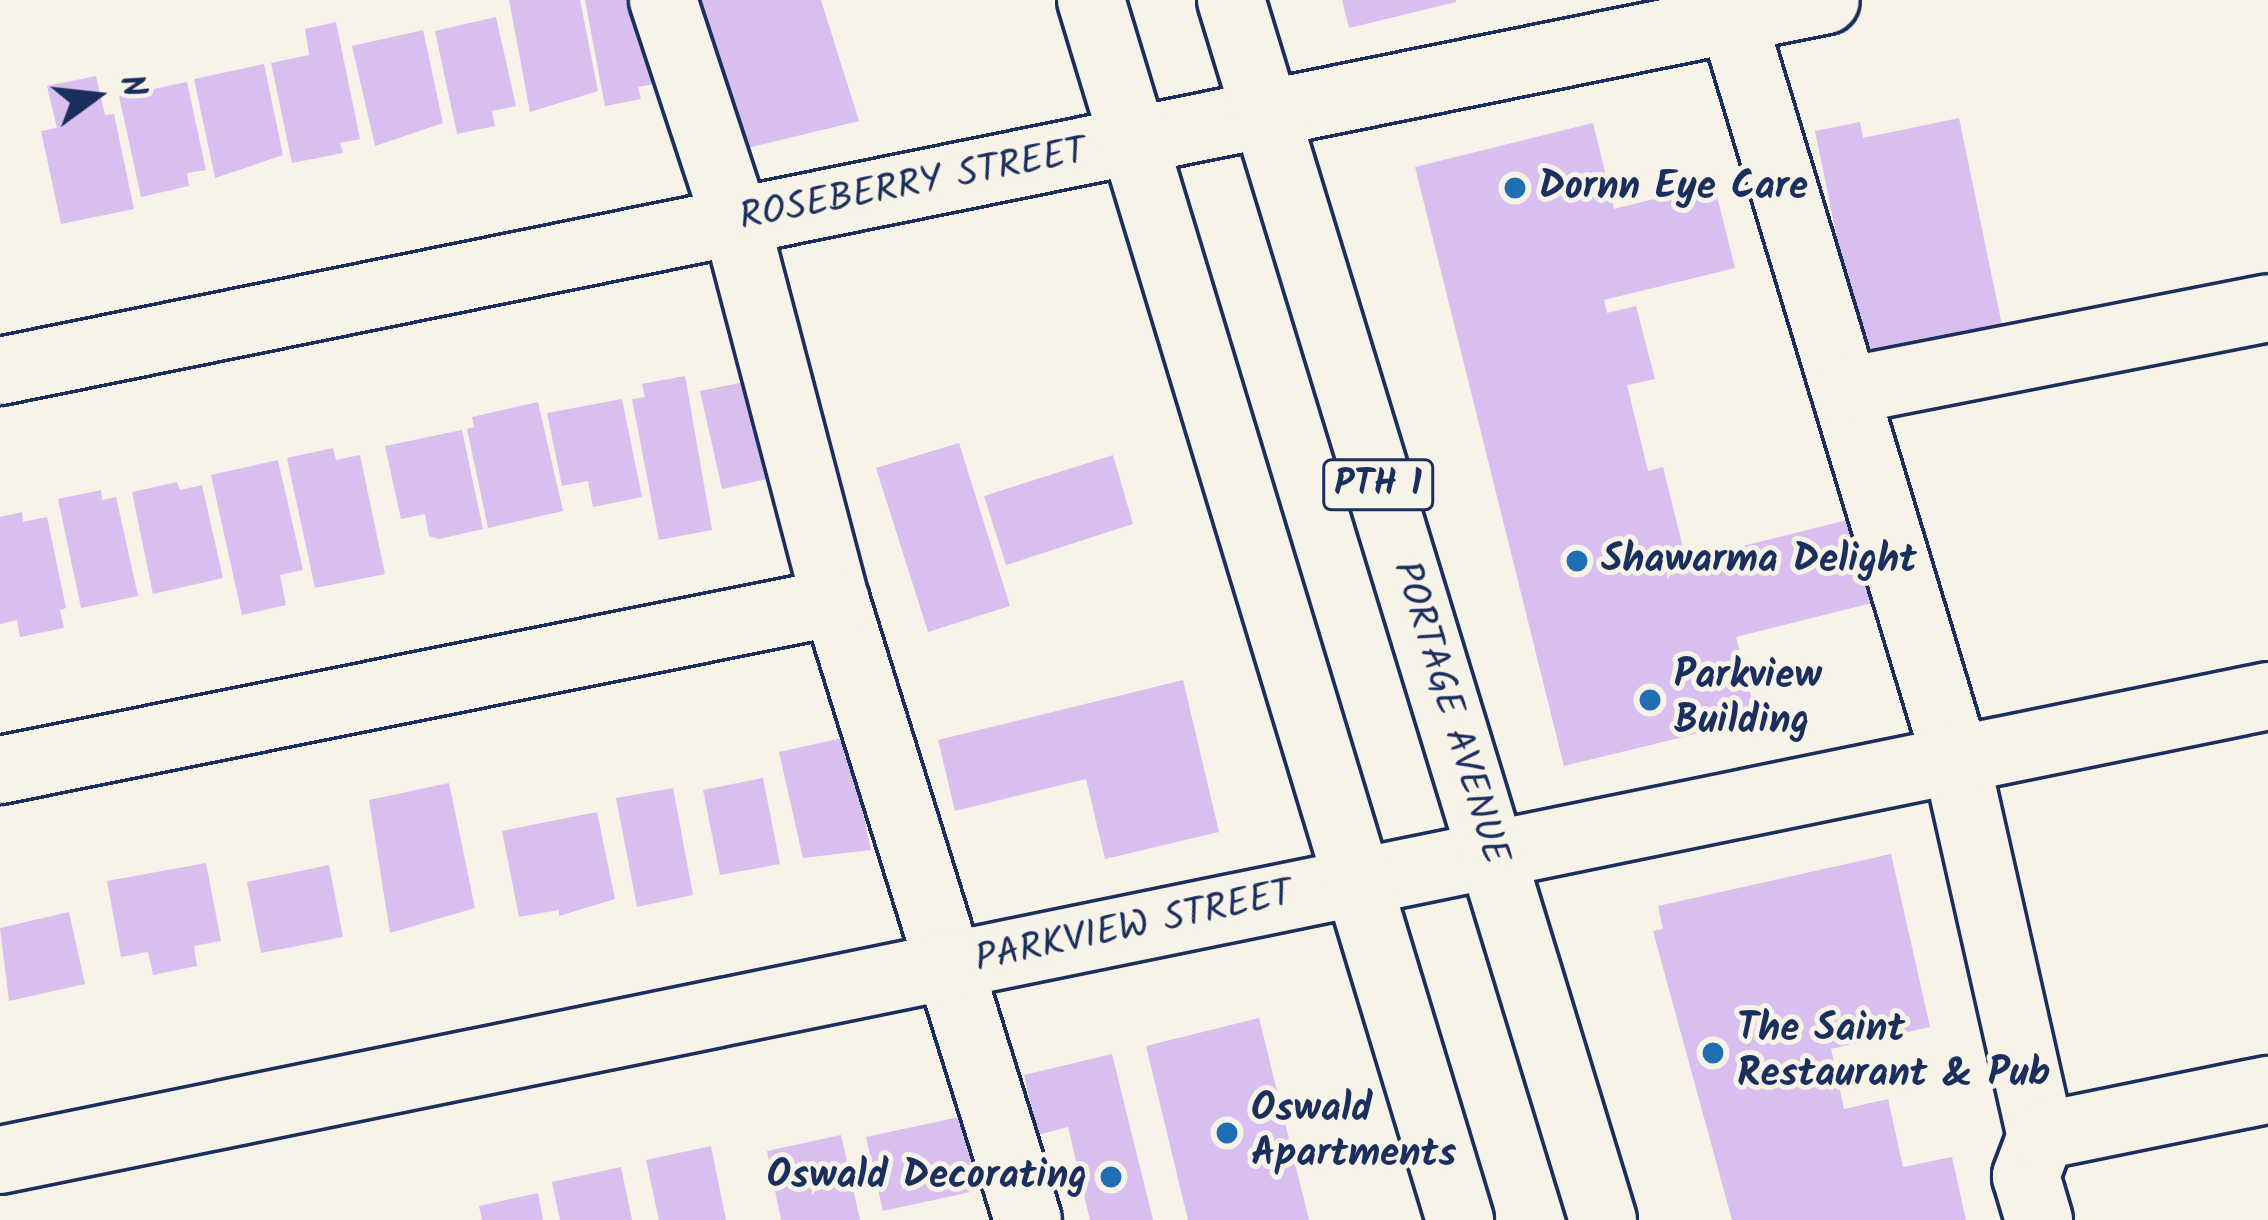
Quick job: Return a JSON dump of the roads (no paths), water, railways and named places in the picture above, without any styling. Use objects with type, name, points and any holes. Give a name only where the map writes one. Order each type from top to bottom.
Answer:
[{"type":"main road","points":[[663,0],[736,222],[836,602],[1028,1220]]},
{"type":"main road","points":[[1090,0],[1460,1220]]},
{"type":"main road","name":"PORTAGE AVENUE","points":[[1231,0],[1603,1220]]},
{"type":"main road","name":"ROSEBERRY STREET","points":[[0,371],[1264,114],[1730,9],[1826,0]]},
{"type":"main road","points":[[1730,9],[1956,760],[2041,1136],[2026,1176],[2039,1220]]},
{"type":"main road","points":[[1846,391],[2268,308]]},
{"type":"main road","points":[[0,770],[836,602]]},
{"type":"main road","name":"PARKVIEW STREET","points":[[0,1160],[2268,696]]},
{"type":"main road","points":[[2041,1136],[2268,1090]]},
{"type":"place","name":"Dornn Eye Care","points":[[1515,188]]},
{"type":"place","name":"Shawarma Delight","points":[[1577,561]]},
{"type":"place","name":"Parkview Building","points":[[1650,700]]},
{"type":"place","name":"The Saint Restaurant & Pub","points":[[1713,1053]]},
{"type":"place","name":"Oswald Apartments","points":[[1227,1133]]},
{"type":"place","name":"Oswald Decorating","points":[[1111,1177]]}]
